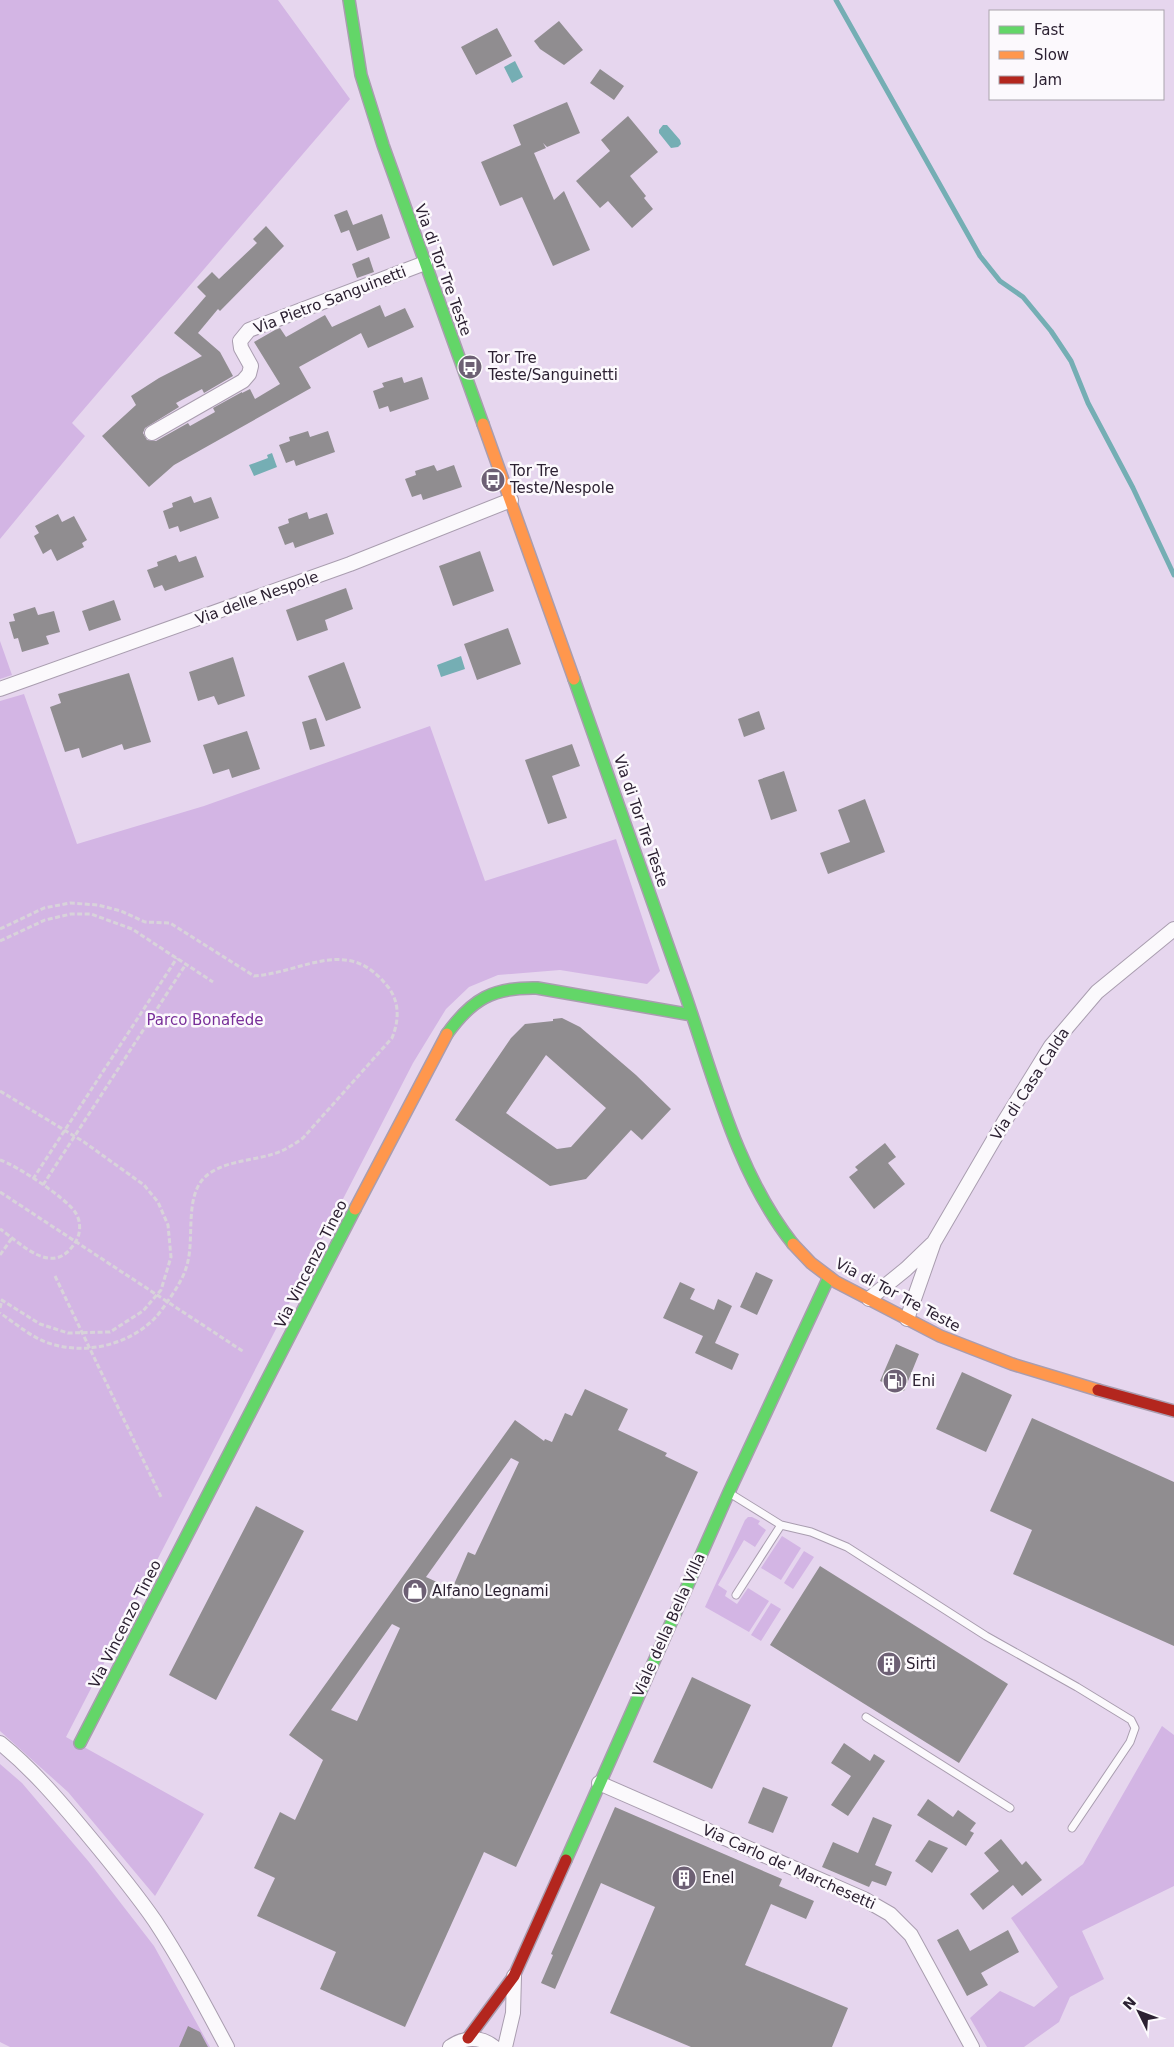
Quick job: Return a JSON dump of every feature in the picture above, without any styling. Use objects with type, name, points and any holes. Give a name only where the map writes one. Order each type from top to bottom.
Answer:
[{"type":"street","name":"Via di Tor Tre Teste","points":[[349,0],[356,53],[367,98],[644,873],[733,1133],[744,1162],[760,1192],[798,1250],[829,1277],[869,1299],[961,1345],[995,1358],[1174,1411]]},
{"type":"street","name":"Via Pietro Sanguinetti","points":[[152,434],[243,381],[249,374],[251,366],[241,348],[240,341],[249,330],[425,263]]},
{"type":"street","name":"Via delle Nespole","points":[[0,689],[342,567],[512,500]]},
{"type":"street","name":"Via di Casa Calda","points":[[907,1319],[934,1242],[1023,1091],[1060,1034],[1103,986],[1174,929]]},
{"type":"street","name":"Via Vincenzo Tineo","points":[[80,1743],[450,1026],[459,1015],[480,998],[514,987],[537,988],[692,1015]]},
{"type":"street","name":"Via di Casa Calda","points":[[869,1299],[906,1269],[934,1242]]},
{"type":"street","name":"Viale della Bella Villa","points":[[450,2047],[468,2038],[514,1976],[729,1492],[829,1277]]},
{"type":"street","points":[[0,1743],[25,1764],[58,1799],[135,1894],[154,1920],[187,1973],[227,2047]]},
{"type":"street","name":"Via Carlo de' Marchesetti","points":[[599,1783],[864,1900],[890,1914],[911,1935],[972,2047]]},
{"type":"street","name":"Viale della Bella Villa","points":[[505,2047],[513,2013],[514,1976]]},
{"type":"street","points":[[468,2038],[478,2039],[494,2047]]},
{"type":"lane","points":[[729,1492],[781,1524],[810,1532],[847,1547],[978,1631],[1131,1720],[1135,1728],[1133,1738],[1072,1828]]},
{"type":"lane","points":[[736,1595],[781,1524]]},
{"type":"lane","points":[[866,1717],[1010,1808]]},
{"type":"path","points":[[0,929],[44,908],[70,903],[98,905],[144,922],[170,923],[254,976],[270,975],[315,961],[335,958],[357,961],[382,979],[393,993],[397,1008],[398,1025],[392,1038],[303,1138],[291,1147],[272,1154],[220,1167],[205,1177],[197,1188],[192,1205],[192,1230],[188,1261],[180,1282],[154,1319],[115,1343],[90,1349],[55,1345],[33,1337],[0,1313]]},
{"type":"path","points":[[0,941],[45,920],[71,914],[91,914],[132,929],[213,982]]},
{"type":"path","points":[[33,1179],[177,958]]},
{"type":"path","points":[[43,1185],[186,964]]},
{"type":"path","points":[[0,1091],[65,1130],[144,1185],[158,1202],[168,1225],[171,1257],[161,1290],[143,1311],[110,1332],[68,1333],[40,1324],[1,1299],[0,1308]]},
{"type":"path","points":[[0,1160],[7,1162],[43,1185],[76,1212],[80,1234],[72,1248],[58,1259],[49,1259],[34,1254],[1,1231]]},
{"type":"path","points":[[0,1192],[75,1243],[157,1294],[244,1352]]},
{"type":"path","points":[[0,1255],[12,1238]]},
{"type":"path","points":[[55,1276],[162,1498]]},
{"type":"green space","points":[[0,0],[278,0],[350,99],[72,423],[85,436],[0,539]]},
{"type":"green space","points":[[0,641],[12,675],[0,679]]},
{"type":"green space","name":"Parco Bonafede","points":[[24,694],[77,844],[204,806],[430,726],[485,881],[616,839],[660,971],[647,984],[560,970],[498,975],[469,987],[446,1009],[413,1063],[66,1737],[204,1814],[155,1896],[68,1792],[0,1731],[0,701]]},
{"type":"green space","points":[[748,1517],[760,1521],[758,1524],[766,1530],[755,1547],[744,1540],[718,1585],[727,1591],[725,1596],[737,1604],[748,1588],[769,1601],[749,1632],[705,1607]]},
{"type":"green space","points":[[782,1536],[801,1548],[781,1580],[761,1568]]},
{"type":"green space","points":[[804,1551],[814,1557],[793,1589],[784,1583]]},
{"type":"green space","points":[[771,1603],[781,1609],[761,1641],[751,1635]]},
{"type":"green space","points":[[1162,1726],[1174,1735],[1174,1886],[1082,1931],[1104,1979],[1070,1997],[1059,2022],[1024,2047],[987,2047],[970,2018],[1000,1991],[1034,2007],[1058,1987],[1011,1918],[1083,1864]]},
{"type":"green space","points":[[0,1764],[22,1783],[89,1862],[154,1946],[210,2047],[10,2047],[0,2042]]},
{"type":"shaded area","points":[[515,61],[523,77],[512,83],[504,67]]},
{"type":"shaded area","points":[[663,125],[667,125],[680,140],[681,144],[678,147],[671,148],[659,133]]},
{"type":"shaded area","points":[[272,453],[277,467],[254,476],[249,465],[268,458],[267,455]]},
{"type":"shaded area","points":[[461,656],[465,669],[441,677],[437,665]]},
{"type":"building","points":[[559,21],[583,50],[564,65],[540,49],[534,41]]},
{"type":"building","points":[[497,28],[512,56],[476,75],[461,47]]},
{"type":"building","points":[[600,69],[624,86],[614,100],[590,83]]},
{"type":"building","points":[[567,102],[580,133],[547,147],[543,143],[546,148],[534,153],[554,200],[564,191],[590,250],[553,266],[522,197],[500,206],[481,162],[521,145],[513,125]]},
{"type":"building","points":[[628,116],[658,152],[630,176],[646,196],[644,198],[653,209],[632,228],[608,201],[600,208],[576,181],[610,151],[601,140]]},
{"type":"building","points":[[347,210],[353,225],[382,214],[390,238],[357,251],[349,230],[341,233],[334,215]]},
{"type":"building","points":[[266,226],[284,246],[220,311],[218,309],[198,333],[220,352],[233,376],[204,393],[202,389],[176,403],[179,407],[145,428],[143,433],[147,440],[156,441],[188,423],[190,426],[215,412],[213,408],[242,392],[250,389],[255,399],[280,384],[254,342],[275,330],[280,328],[286,337],[325,315],[332,327],[380,305],[385,317],[405,308],[414,327],[368,348],[361,333],[299,367],[311,388],[174,465],[149,487],[102,436],[136,405],[131,396],[159,378],[202,356],[174,333],[206,296],[197,287],[212,272],[219,279],[257,243],[253,239]]},
{"type":"building","points":[[369,257],[374,272],[357,278],[352,264]]},
{"type":"building","points":[[402,377],[404,383],[422,377],[429,399],[390,412],[388,406],[379,409],[373,391],[384,387],[382,383]]},
{"type":"building","points":[[308,431],[310,437],[328,431],[335,452],[296,466],[294,460],[286,463],[279,445],[290,441],[289,437]]},
{"type":"building","points":[[434,465],[437,471],[454,465],[462,487],[423,500],[421,494],[412,497],[405,479],[416,475],[415,471]]},
{"type":"building","points":[[191,496],[194,503],[211,497],[219,518],[180,532],[178,526],[169,529],[163,511],[173,507],[172,503]]},
{"type":"building","points":[[307,512],[309,519],[327,513],[334,534],[295,548],[293,542],[285,545],[278,527],[289,523],[288,519]]},
{"type":"building","points":[[58,514],[62,522],[74,516],[87,540],[82,543],[84,547],[57,561],[51,549],[43,554],[34,536],[39,533],[35,526]]},
{"type":"building","points":[[480,551],[494,591],[453,606],[439,566]]},
{"type":"building","points":[[176,555],[179,562],[196,556],[204,577],[165,591],[162,585],[154,588],[147,570],[158,566],[157,562]]},
{"type":"building","points":[[346,588],[353,609],[325,620],[328,630],[297,641],[286,610]]},
{"type":"building","points":[[114,600],[121,620],[89,631],[82,611]]},
{"type":"building","points":[[35,607],[38,615],[54,611],[60,632],[46,636],[49,644],[22,652],[18,638],[14,639],[9,622],[15,621],[13,614]]},
{"type":"building","points":[[508,628],[521,664],[477,680],[464,644]]},
{"type":"building","points":[[233,657],[245,696],[218,705],[214,696],[198,701],[189,672]]},
{"type":"building","points":[[344,662],[361,708],[326,721],[308,676]]},
{"type":"building","points":[[129,673],[151,742],[124,750],[122,744],[82,758],[79,748],[65,752],[50,707],[61,703],[58,694]]},
{"type":"building","points":[[759,711],[765,729],[744,737],[738,719]]},
{"type":"building","points":[[316,718],[325,746],[310,750],[302,722]]},
{"type":"building","points":[[247,731],[260,769],[232,778],[229,769],[213,774],[203,745]]},
{"type":"building","points":[[572,744],[580,766],[552,776],[567,818],[548,824],[525,760]]},
{"type":"building","points":[[784,771],[797,811],[771,820],[758,780]]},
{"type":"building","points":[[865,799],[885,852],[828,874],[820,853],[850,842],[838,810]]},
{"type":"building","points":[[562,1018],[580,1027],[636,1075],[671,1109],[642,1140],[631,1130],[586,1179],[550,1186],[455,1120],[511,1038],[525,1024],[553,1021],[553,1019]],"holes":[[[546,1055],[606,1108],[571,1147],[557,1149],[506,1113]]]},
{"type":"building","points":[[885,1143],[896,1157],[888,1163],[905,1184],[874,1209],[849,1177],[858,1170],[855,1167]]},
{"type":"building","points":[[756,1272],[773,1280],[757,1315],[740,1307]]},
{"type":"building","points":[[680,1282],[695,1289],[690,1299],[714,1310],[718,1299],[732,1306],[715,1343],[739,1354],[732,1370],[695,1353],[703,1336],[663,1318]]},
{"type":"building","points":[[896,1344],[919,1354],[904,1391],[880,1381]]},
{"type":"building","points":[[962,1372],[1012,1395],[986,1452],[936,1429]]},
{"type":"building","points":[[585,1389],[628,1409],[618,1430],[667,1453],[665,1456],[698,1472],[516,1867],[484,1852],[405,2027],[320,1989],[336,1952],[257,1916],[275,1878],[254,1868],[280,1812],[295,1820],[323,1760],[289,1735],[515,1420],[544,1441],[545,1439],[552,1442],[565,1413],[572,1416]],"holes":[[[511,1458],[519,1462],[475,1555],[468,1552],[452,1589],[426,1577]],[[392,1624],[400,1628],[357,1721],[331,1710]]]},
{"type":"building","points":[[1032,1418],[1174,1482],[1174,1646],[1013,1574],[1032,1530],[990,1511]]},
{"type":"building","points":[[256,1506],[304,1531],[216,1700],[169,1675]]},
{"type":"building","name":"Sirti","points":[[820,1566],[1008,1684],[959,1763],[770,1645]]},
{"type":"building","points":[[692,1677],[751,1705],[712,1789],[653,1762]]},
{"type":"building","points":[[844,1743],[870,1761],[874,1754],[885,1761],[848,1816],[831,1805],[851,1776],[831,1763]]},
{"type":"building","points":[[763,1787],[788,1797],[773,1833],[748,1823]]},
{"type":"building","points":[[928,1799],[953,1817],[958,1810],[976,1823],[970,1831],[974,1833],[966,1846],[917,1815]]},
{"type":"building","points":[[615,1807],[782,1879],[779,1886],[814,1901],[806,1919],[771,1904],[745,1965],[848,2008],[832,2047],[691,2047],[610,2013],[655,1907],[601,1883],[555,1989],[541,1983],[553,1955],[551,1954]]},
{"type":"building","points":[[873,1817],[892,1825],[875,1865],[892,1872],[886,1886],[872,1881],[869,1887],[822,1867],[833,1842],[858,1853]]},
{"type":"building","points":[[1001,1839],[1022,1865],[1026,1861],[1042,1880],[1022,1896],[1013,1885],[983,1910],[970,1894],[999,1871],[984,1853]]},
{"type":"building","points":[[929,1840],[948,1848],[932,1873],[915,1861]]},
{"type":"building","points":[[958,1929],[970,1951],[1008,1930],[1019,1952],[981,1973],[988,1985],[967,1996],[937,1940]]},
{"type":"building","points":[[188,2026],[200,2032],[208,2047],[179,2047]]},
{"type":"waterway","points":[[836,0],[980,256],[1000,281],[1023,297],[1051,331],[1071,361],[1088,403],[1133,488],[1174,575]]},
{"type":"traffic: fast","points":[[349,0],[361,75],[383,145],[483,424]]},
{"type":"traffic: fast","points":[[574,679],[658,915],[729,1124],[757,1187],[773,1217],[793,1244]]},
{"type":"traffic: fast","points":[[447,1034],[465,1012],[475,1004],[496,993],[522,988],[537,988],[692,1015]]},
{"type":"traffic: fast","points":[[80,1743],[355,1209]]},
{"type":"traffic: fast","points":[[566,1860],[729,1492],[829,1277]]},
{"type":"traffic: slow","points":[[483,424],[574,679]]},
{"type":"traffic: slow","points":[[355,1209],[447,1034]]},
{"type":"traffic: slow","points":[[793,1244],[811,1263],[836,1282],[940,1336],[1012,1364],[1098,1390]]},
{"type":"traffic: jam","points":[[1098,1390],[1174,1411]]},
{"type":"traffic: jam","points":[[468,2038],[514,1976],[566,1860]]},
{"type":"place","name":"Tor Tre Teste/Sanguinetti","points":[[470,367]]},
{"type":"place","name":"Tor Tre Teste/Nespole","points":[[493,480]]},
{"type":"place","name":"Eni","points":[[895,1381]]},
{"type":"place","name":"Alfano Legnami","points":[[415,1591]]},
{"type":"place","name":"Sirti","points":[[889,1664]]},
{"type":"place","name":"Enel","points":[[684,1878]]}]
